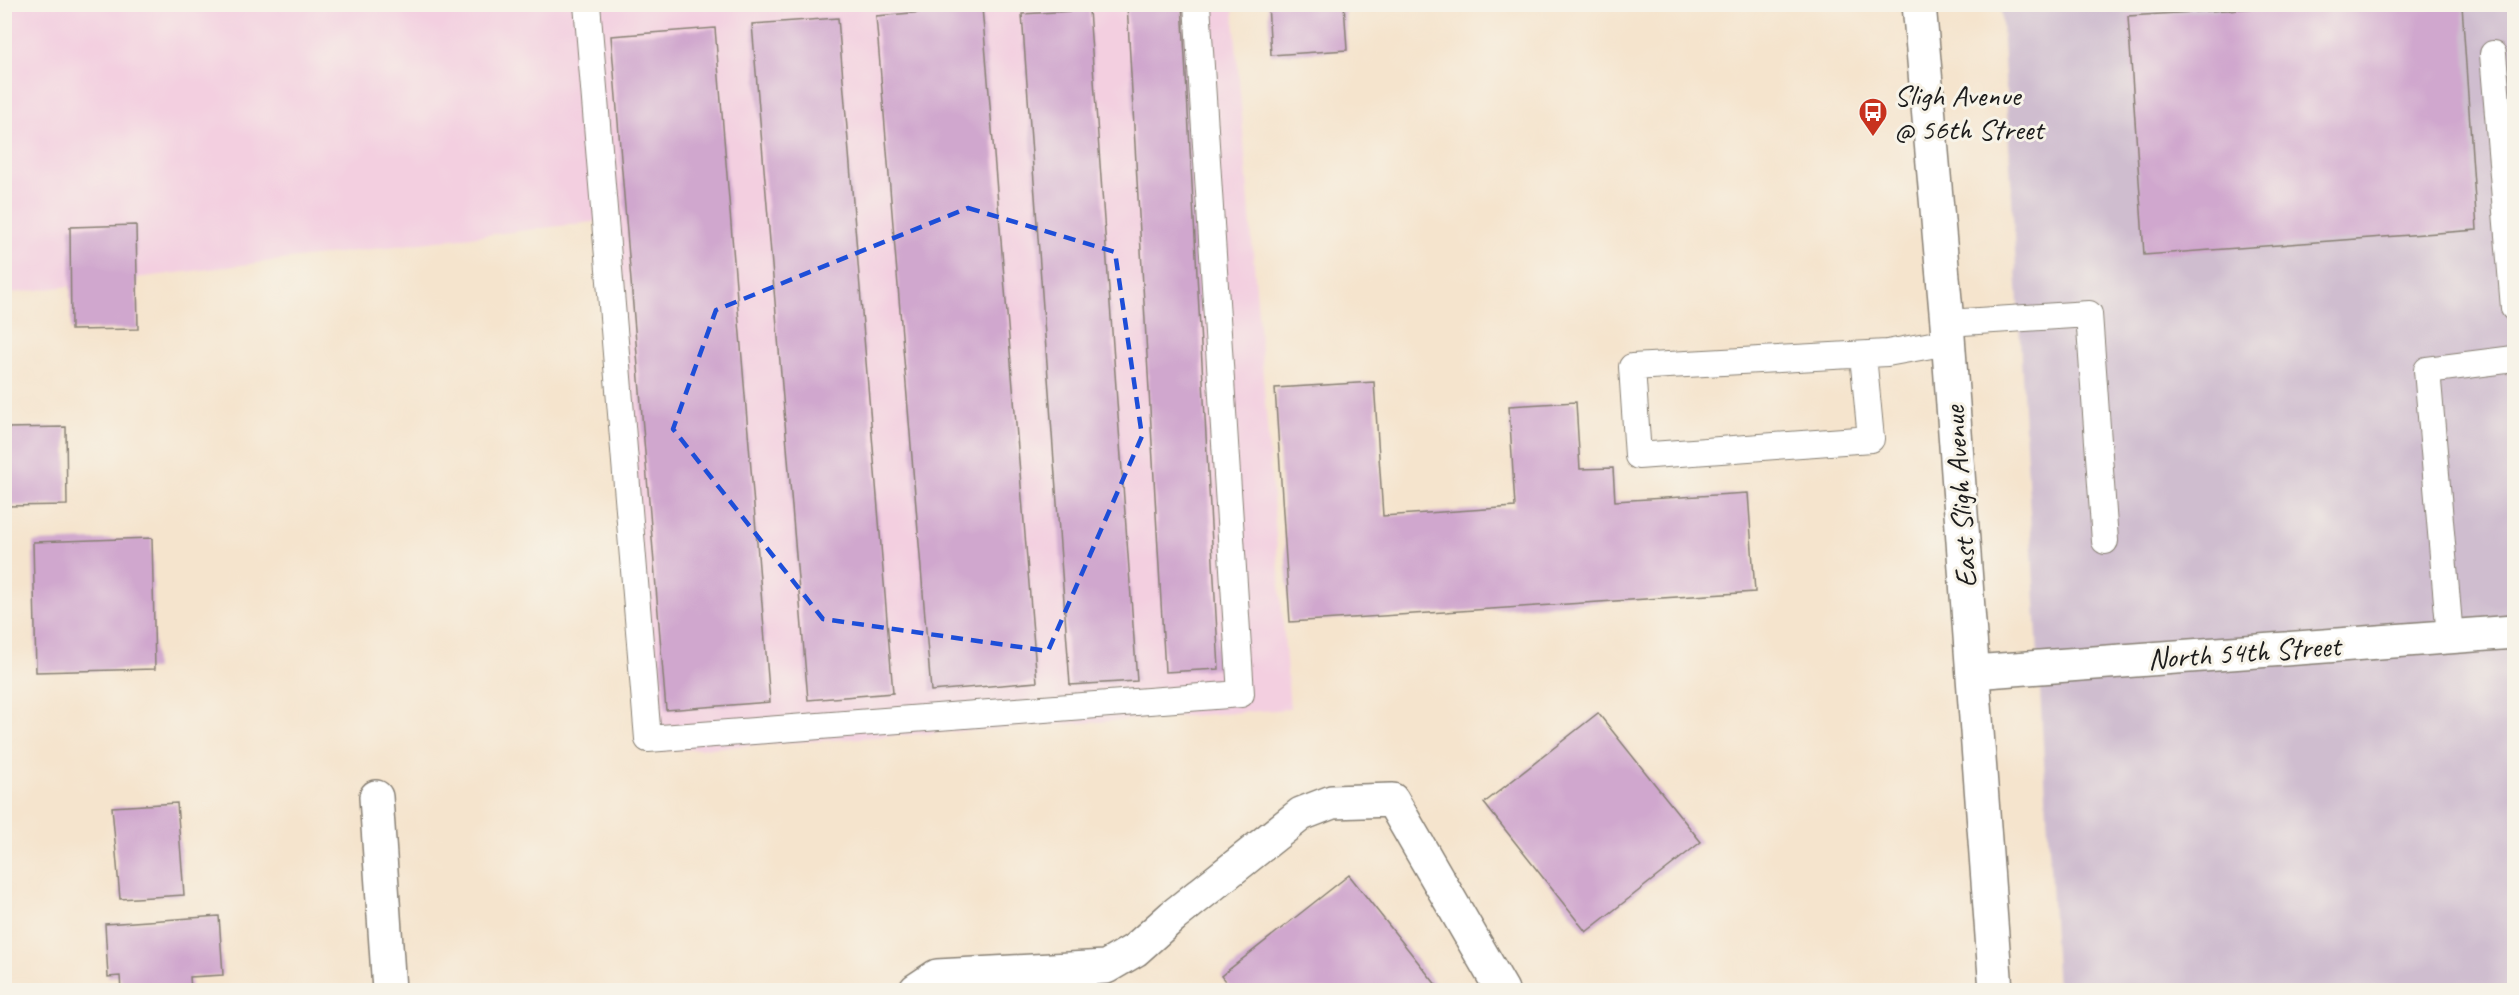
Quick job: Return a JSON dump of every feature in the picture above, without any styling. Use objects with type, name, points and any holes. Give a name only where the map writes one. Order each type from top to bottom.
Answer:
[{"type":"street","name":"East Sligh Avenue","points":[[1919,4],[1948,333],[1996,990]]},
{"type":"street","name":"North 54th Street","points":[[1973,672],[2514,632]]},
{"type":"street","points":[[376,797],[389,990]]},
{"type":"street","points":[[916,990],[937,976],[1106,967],[1135,950],[1173,916],[1301,814],[1332,802],[1392,800],[1502,990]]},
{"type":"lane","points":[[587,4],[648,739],[1241,694],[1197,4]]},
{"type":"lane","points":[[2493,54],[2514,308]]},
{"type":"lane","points":[[1863,355],[1871,439],[1638,456],[1632,367],[1863,355],[1948,333],[2090,314],[2105,540]]},
{"type":"lane","points":[[2450,637],[2427,370],[2514,359]]},
{"type":"highlighted area","points":[[968,208],[1115,252],[1142,436],[1048,651],[823,619],[673,429],[716,310]]},
{"type":"shaded area","points":[[4,5],[1233,5],[1290,709],[651,752],[617,219],[5,294]]},
{"type":"shaded area","points":[[2001,5],[2514,5],[2514,990],[2057,990]]},
{"type":"building","points":[[1127,4],[1182,4],[1219,669],[1165,672]]},
{"type":"building","points":[[1268,4],[1344,4],[1347,50],[1271,55]]},
{"type":"building","points":[[2306,5],[2462,5],[2477,230],[2144,255],[2128,16]]},
{"type":"building","points":[[982,7],[1037,682],[931,691],[876,16]]},
{"type":"building","points":[[1089,10],[1137,681],[1070,685],[1022,14]]},
{"type":"building","points":[[838,18],[893,693],[808,700],[752,24]]},
{"type":"building","points":[[715,28],[770,702],[666,710],[611,36]]},
{"type":"building","points":[[136,225],[138,329],[71,330],[70,227]]},
{"type":"building","points":[[1374,382],[1383,516],[1515,507],[1509,406],[1576,402],[1580,469],[1613,468],[1615,501],[1748,493],[1755,592],[1290,622],[1275,388]]},
{"type":"building","points":[[66,427],[67,505],[5,506],[5,428]]},
{"type":"building","points":[[152,538],[155,669],[36,672],[33,542]]},
{"type":"building","points":[[1598,713],[1701,842],[1586,932],[1484,803]]},
{"type":"building","points":[[177,803],[184,895],[120,899],[112,807]]},
{"type":"building","points":[[1349,875],[1437,986],[1432,990],[1232,990],[1221,976]]},
{"type":"building","points":[[219,916],[223,975],[190,977],[191,990],[121,990],[120,976],[108,977],[105,924]]},
{"type":"place","name":"Sligh Avenue @ 56th Street","points":[[1873,138]]}]
